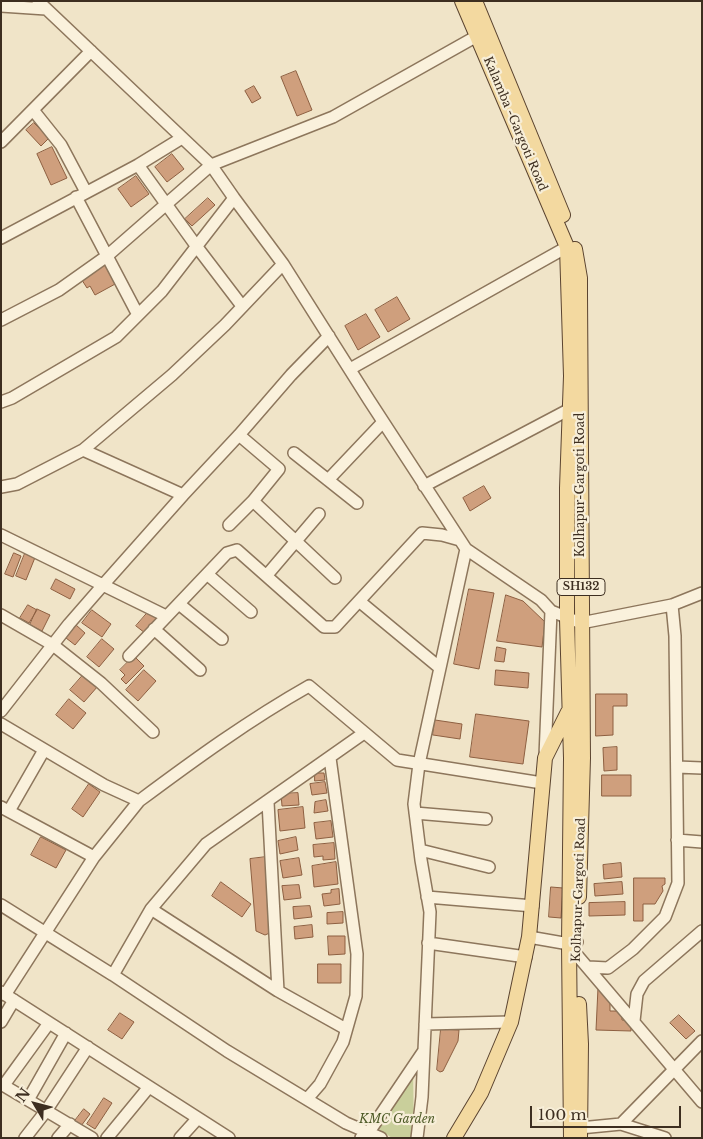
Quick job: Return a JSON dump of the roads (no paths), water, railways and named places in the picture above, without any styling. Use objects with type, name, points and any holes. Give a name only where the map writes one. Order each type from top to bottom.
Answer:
[{"type":"main road","name":"Kalamba -Gargoti Road","points":[[462,1],[567,247]]},
{"type":"main road","name":"Kolhapur-Gargoti Road","points":[[475,1],[573,241],[580,278],[583,758],[574,946]]},
{"type":"main road","points":[[567,247],[570,346],[567,619],[577,1134]]},
{"type":"main road","points":[[454,1138],[481,1092],[510,1022],[529,937],[545,758],[569,709]]},
{"type":"street","points":[[1,6],[42,5],[211,165],[283,264],[463,545],[440,668],[419,764],[414,804],[430,912],[422,1097],[416,1138]]},
{"type":"street","points":[[1,320],[52,294],[107,256],[211,165],[333,117],[477,36]]},
{"type":"street","points":[[1,142],[91,51]]},
{"type":"street","points":[[33,110],[61,145],[107,256],[138,315]]},
{"type":"street","points":[[1,238],[138,165],[182,138]]},
{"type":"street","points":[[138,165],[242,306]]},
{"type":"street","points":[[1,402],[12,398],[116,337],[162,291],[234,198]]},
{"type":"street","points":[[350,369],[567,247]]},
{"type":"street","points":[[1,487],[17,484],[83,450],[172,374],[283,264]]},
{"type":"street","points":[[1,711],[103,585],[183,494],[329,336]]},
{"type":"street","points":[[424,486],[570,409]]},
{"type":"street","points":[[328,480],[383,422]]},
{"type":"street","points":[[229,525],[253,501],[279,469],[239,435]]},
{"type":"street","points":[[83,450],[183,494]]},
{"type":"street","points":[[294,452],[357,503]]},
{"type":"street","points":[[253,501],[336,578]]},
{"type":"street","points":[[267,575],[319,514]]},
{"type":"street","points":[[128,656],[226,553],[237,550],[324,627],[335,627],[422,533],[442,535],[463,545],[541,600],[550,611],[581,623],[672,605],[702,592]]},
{"type":"street","points":[[1,535],[166,616]]},
{"type":"street","points":[[208,574],[251,612]]},
{"type":"street","points":[[359,602],[440,668]]},
{"type":"street","points":[[179,604],[222,639]]},
{"type":"street","points":[[588,967],[608,968],[633,949],[665,917],[678,883],[675,636],[672,605]]},
{"type":"street","points":[[545,758],[550,611]]},
{"type":"street","points":[[1,616],[53,645],[102,683],[153,732]]},
{"type":"street","points":[[154,629],[200,670]]},
{"type":"street","points":[[1,1022],[7,996],[46,932],[94,857],[139,801],[262,713],[309,686],[398,760],[542,783]]},
{"type":"street","points":[[1,724],[104,785],[139,801]]},
{"type":"street","points":[[113,975],[151,909],[206,844],[364,733]]},
{"type":"street","points":[[44,750],[5,809],[94,857]]},
{"type":"street","points":[[307,1099],[320,1084],[343,1042],[356,996],[357,954],[330,758]]},
{"type":"street","points":[[677,768],[702,768]]},
{"type":"street","points":[[268,802],[278,990]]},
{"type":"street","points":[[415,813],[486,819]]},
{"type":"street","points":[[677,840],[702,842]]},
{"type":"street","points":[[420,850],[489,867]]},
{"type":"street","points":[[427,897],[533,906]]},
{"type":"street","points":[[1,905],[113,975],[228,1051],[365,1135],[381,1138]]},
{"type":"street","points":[[151,909],[278,990],[346,1029]]},
{"type":"street","points":[[634,1021],[637,994],[644,981],[702,931]]},
{"type":"street","points":[[529,937],[574,946],[588,967],[702,1102]]},
{"type":"street","points":[[428,943],[526,956]]},
{"type":"street","points":[[7,996],[229,1138]]},
{"type":"street","points":[[48,1022],[2,1085],[92,1138]]},
{"type":"street","points":[[425,1024],[510,1022]]},
{"type":"street","points":[[28,1100],[66,1033]]},
{"type":"street","points":[[621,1124],[702,1041]]},
{"type":"street","points":[[25,1138],[46,1111],[88,1048]]},
{"type":"street","points":[[365,1135],[424,1050]]},
{"type":"street","points":[[107,1138],[149,1087]]},
{"type":"street","points":[[180,1138],[198,1118]]},
{"type":"street","points":[[58,1138],[70,1124]]},
{"type":"street","points":[[577,1134],[621,1124],[666,1138]]},
{"type":"park label","name":"KMC Garden","points":[[397,1120]]}]
